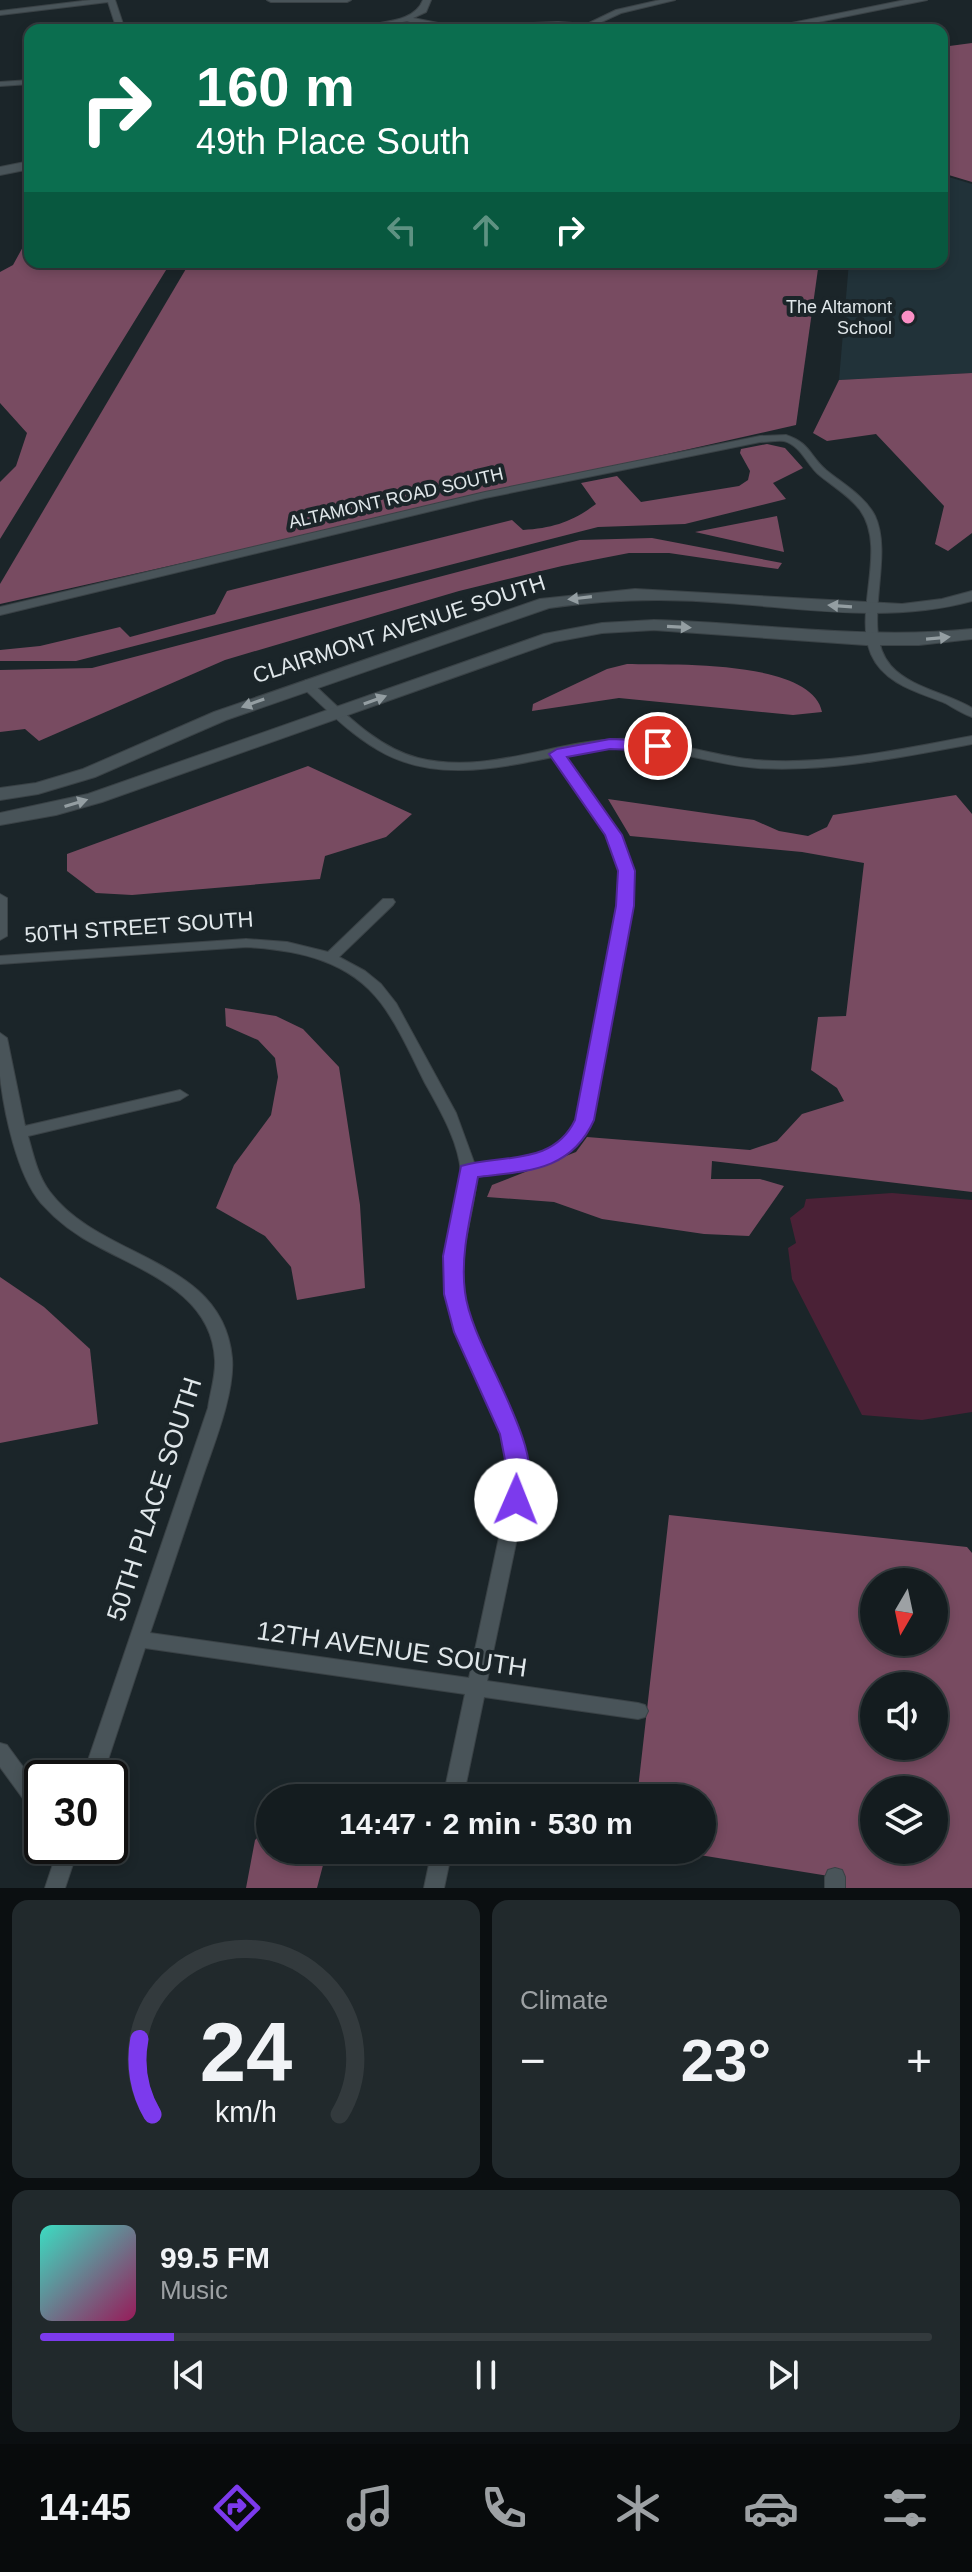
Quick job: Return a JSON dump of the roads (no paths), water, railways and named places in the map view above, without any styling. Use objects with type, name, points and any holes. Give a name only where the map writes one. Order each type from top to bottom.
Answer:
[{"type":"street","points":[[0,13],[111,0],[119,24]]},
{"type":"street","points":[[271,0],[347,0]]},
{"type":"street","points":[[383,24],[407,19],[423,10],[427,0]]},
{"type":"street","points":[[591,24],[622,10],[671,0]]},
{"type":"street","points":[[794,24],[922,0]]},
{"type":"street","points":[[407,19],[423,24]]},
{"type":"street","points":[[0,84],[24,82]]},
{"type":"street","points":[[0,171],[24,166]]},
{"type":"street","name":"ALTAMONT ROAD SOUTH","points":[[0,611],[499,492],[760,439],[786,438],[802,446],[807,458],[847,490],[869,515],[876,537],[873,608]]},
{"type":"street","name":"CLAIRMONT AVENUE SOUTH","points":[[0,794],[38,788],[89,773],[220,716],[306,684],[514,612],[582,597],[652,594],[873,608],[930,606],[972,596]]},
{"type":"street","points":[[873,608],[875,651],[885,668],[972,713]]},
{"type":"street","points":[[0,819],[76,804],[584,629],[655,625],[874,639],[924,639],[972,634]]},
{"type":"street","points":[[306,684],[385,749],[427,764],[486,767],[598,745],[634,743],[737,762],[814,765],[972,740]]},
{"type":"street","points":[[469,1171],[522,1165],[548,1158],[576,1138],[584,1120],[625,906],[627,871],[613,835],[557,754]]},
{"type":"street","points":[[0,898],[0,936]]},
{"type":"street","points":[[331,957],[388,902]]},
{"type":"street","name":"50TH STREET SOUTH","points":[[0,960],[246,943],[299,948],[331,957],[371,982],[389,1003],[459,1138],[469,1171],[453,1256],[454,1294],[464,1332],[511,1434],[517,1465],[516,1500],[456,1784]]},
{"type":"street","name":"50TH PLACE SOUTH","points":[[0,1038],[32,1175],[57,1210],[82,1230],[179,1281],[205,1309],[221,1347],[224,1373],[217,1408],[98,1760]]},
{"type":"street","points":[[21,1132],[180,1095]]},
{"type":"street","name":"12TH AVENUE SOUTH","points":[[139,1639],[638,1711]]},
{"type":"street","points":[[0,1751],[24,1784]]},
{"type":"street","points":[[55,1888],[63,1864]]},
{"type":"street","points":[[434,1888],[439,1864]]},
{"type":"place","name":"The Altamont School","points":[[908,317]]}]
